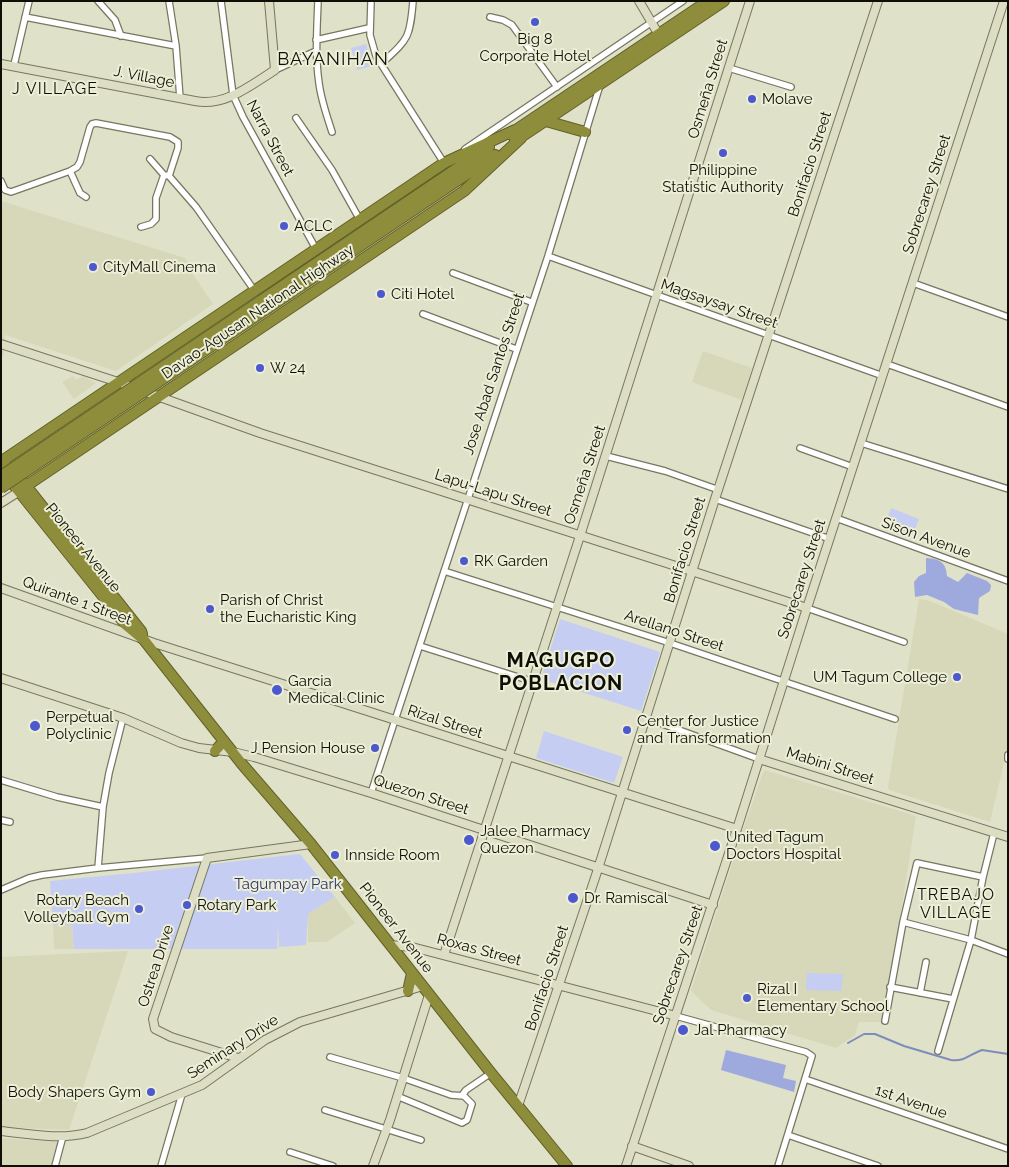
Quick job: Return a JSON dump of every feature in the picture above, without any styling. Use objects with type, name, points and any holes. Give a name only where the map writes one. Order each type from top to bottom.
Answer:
[{"type":"highway","name":"Davao-Agusan National Highway","points":[[3,466],[118,382],[444,163],[546,121],[659,35],[708,1]]},
{"type":"highway","name":"Davao-Agusan National Highway","points":[[1,488],[265,304],[597,81],[724,1]]},
{"type":"highway","points":[[546,121],[585,132]]},
{"type":"highway","name":"Davao-Agusan National Highway","points":[[1,492],[20,485],[159,397],[464,191],[518,134]]},
{"type":"highway","name":"Davao-Agusan National Highway","points":[[3,466],[265,304]]},
{"type":"highway","name":"Pioneer Avenue","points":[[3,466],[20,485],[126,625],[144,640],[224,741],[310,844],[567,1166]]},
{"type":"highway","points":[[215,751],[224,741]]},
{"type":"highway","points":[[408,991],[412,973]]},
{"type":"street","points":[[14,65],[29,1]]},
{"type":"street","points":[[98,1],[115,20],[121,36]]},
{"type":"street","points":[[169,1],[176,46],[180,98]]},
{"type":"street","name":"Narra Street","points":[[221,1],[233,95],[316,249]]},
{"type":"street","points":[[269,1],[275,70],[316,51]]},
{"type":"street","points":[[318,1],[316,51],[319,85],[332,132]]},
{"type":"street","points":[[371,1],[369,28],[372,45],[380,64],[444,163],[683,1]]},
{"type":"street","points":[[380,64],[408,36],[413,1]]},
{"type":"street","points":[[639,1],[659,35]]},
{"type":"street","name":"Osmeña Street","points":[[444,955],[510,757],[750,1]]},
{"type":"street","name":"Bonifacio Street","points":[[518,1106],[598,867],[715,499],[878,1]]},
{"type":"street","name":"Sobrecarey Street","points":[[626,1166],[738,829],[807,608],[1004,1]]},
{"type":"street","points":[[26,17],[176,46]]},
{"type":"street","points":[[490,17],[503,20],[512,25],[557,87]]},
{"type":"street","points":[[316,40],[369,28]]},
{"type":"street","name":"J. Village","points":[[1,64],[210,103],[233,95],[275,70]]},
{"type":"street","points":[[729,68],[791,87]]},
{"type":"street","name":"Jose Abad Santos Street","points":[[371,793],[548,256],[585,132],[597,81]]},
{"type":"street","points":[[296,118],[332,170],[360,220]]},
{"type":"street","points":[[1,181],[5,190],[11,192],[70,171],[80,162],[90,127],[96,123],[174,139],[178,142],[178,148],[156,198],[156,219],[152,224],[141,227]]},
{"type":"street","points":[[150,159],[196,207],[254,290]]},
{"type":"street","points":[[70,171],[80,193],[86,197]]},
{"type":"street","name":"Magsaysay Street","points":[[548,256],[883,376]]},
{"type":"street","points":[[452,273],[532,302]]},
{"type":"street","points":[[913,283],[1008,318]]},
{"type":"street","points":[[423,314],[516,349]]},
{"type":"street","name":"Lapu-Lapu Street","points":[[1,344],[118,382],[260,432],[807,608],[904,642]]},
{"type":"street","points":[[887,364],[1008,407]]},
{"type":"street","points":[[861,443],[1008,489]]},
{"type":"street","points":[[800,448],[853,467]]},
{"type":"street","points":[[606,456],[665,471],[718,490]]},
{"type":"street","points":[[1,503],[20,485]]},
{"type":"street","points":[[715,499],[830,539]]},
{"type":"street","name":"Sison Avenue","points":[[836,518],[1008,580]]},
{"type":"street","name":"Arellano Street","points":[[444,571],[784,680],[895,719]]},
{"type":"street","name":"Quirante 1 Street","points":[[1,588],[144,640]]},
{"type":"street","name":"Rizal Street","points":[[144,640],[738,829]]},
{"type":"street","points":[[420,646],[534,682]]},
{"type":"street","name":"Quezon Street","points":[[1,678],[123,718],[181,743],[254,757],[371,793],[713,905]]},
{"type":"street","points":[[98,868],[103,807],[109,773],[123,718]]},
{"type":"street","name":"Mabini Street","points":[[646,718],[760,759],[1008,837]]},
{"type":"street","points":[[1,780],[57,797],[103,807]]},
{"type":"street","points":[[1,820],[10,822]]},
{"type":"street","points":[[938,1051],[952,998],[971,940],[983,877],[994,833]]},
{"type":"street","points":[[1,890],[29,878],[98,868],[207,858],[310,844]]},
{"type":"street","name":"Ostrea Drive","points":[[207,858],[170,965],[153,1024],[155,1029],[164,1034],[238,1058]]},
{"type":"street","points":[[885,1021],[902,922],[918,863],[983,877]]},
{"type":"street","points":[[902,922],[971,940],[1008,954]]},
{"type":"street","name":"Roxas Street","points":[[390,945],[412,947],[676,1016]]},
{"type":"street","points":[[920,992],[926,962]]},
{"type":"street","points":[[890,987],[952,998]]},
{"type":"street","points":[[373,1166],[403,1078],[426,990]]},
{"type":"street","name":"Seminary Drive","points":[[1,1132],[63,1136],[77,1135],[98,1129],[182,1094],[210,1080],[238,1058],[278,1032],[300,1022],[408,991],[426,990]]},
{"type":"street","points":[[676,1016],[809,1052],[812,1056],[778,1166]]},
{"type":"street","points":[[330,1057],[403,1078],[451,1096],[464,1096],[472,1104],[472,1107],[467,1120],[462,1123],[397,1096]]},
{"type":"street","points":[[464,1096],[463,1094],[466,1090],[492,1073]]},
{"type":"street","name":"1st Avenue","points":[[805,1079],[1008,1149]]},
{"type":"street","points":[[161,1166],[182,1094]]},
{"type":"street","points":[[325,1110],[421,1140]]},
{"type":"street","points":[[55,1166],[63,1136]]},
{"type":"street","points":[[788,1136],[878,1166]]},
{"type":"street","points":[[632,1146],[690,1166]]},
{"type":"street","points":[[290,1152],[333,1166]]},
{"type":"shaded area","points":[[1,201],[185,258],[193,268],[190,270],[213,304],[116,371],[5,335],[4,355],[1,356]]},
{"type":"shaded area","points":[[703,351],[752,368],[742,400],[692,382]]},
{"type":"shaded area","points":[[73,376],[76,380],[83,376],[96,383],[74,399],[62,382]]},
{"type":"shaded area","points":[[926,558],[935,559],[944,564],[947,576],[958,582],[967,573],[987,581],[991,585],[990,591],[979,598],[978,615],[954,609],[944,602],[927,595],[915,597],[914,582],[919,576],[926,573]]},
{"type":"shaded area","name":"UM Tagum College","points":[[919,599],[930,601],[1008,634],[1008,746],[990,822],[889,790],[888,787]]},
{"type":"shaded area","points":[[765,770],[916,816],[888,985],[885,1022],[859,1022],[855,1035],[836,1048],[711,1010],[691,991],[739,842]]},
{"type":"shaded area","points":[[335,897],[355,923],[327,942],[308,942],[308,914]]},
{"type":"shaded area","points":[[53,925],[72,925],[74,949],[54,949]]},
{"type":"shaded area","points":[[128,951],[69,1130],[1,1127],[1,957]]},
{"type":"shaded area","points":[[726,1050],[786,1065],[783,1078],[796,1081],[794,1092],[721,1070]]},
{"type":"shaded area","points":[[1,1138],[58,1142],[51,1166],[1,1166]]},
{"type":"green space","points":[[366,44],[372,66],[357,70],[351,48]]},
{"type":"green space","points":[[891,508],[919,519],[911,539],[883,529]]},
{"type":"green space","points":[[560,619],[660,652],[641,711],[541,679]]},
{"type":"green space","points":[[544,731],[623,757],[614,783],[536,758]]},
{"type":"green space","name":"Rotary Park","points":[[300,854],[335,897],[308,914],[306,945],[279,947],[278,924],[277,949],[74,949],[72,925],[53,925],[50,881]]},
{"type":"green space","points":[[807,973],[843,974],[841,991],[806,990]]},
{"type":"waterway","points":[[848,1043],[864,1034],[875,1034],[904,1046],[951,1060],[964,1059],[982,1050],[1008,1054]]},
{"type":"place","name":"Big 8 Corporate Hotel","points":[[535,22]]},
{"type":"place","name":"Molave","points":[[752,99]]},
{"type":"place","name":"Philippine Statistic Authority","points":[[723,153]]},
{"type":"place","name":"ACLC","points":[[284,226]]},
{"type":"place","name":"CityMall Cinema","points":[[93,267]]},
{"type":"place","name":"Citi Hotel","points":[[381,294]]},
{"type":"place","name":"W 24","points":[[260,368]]},
{"type":"place","name":"RK Garden","points":[[464,561]]},
{"type":"place","name":"Parish of Christ the Eucharistic King","points":[[210,609]]},
{"type":"place","name":"UM Tagum College","points":[[957,677]]},
{"type":"place","name":"Garcia Medical Clinic","points":[[277,690]]},
{"type":"place","name":"Perpetual Polyclinic","points":[[35,726]]},
{"type":"place","name":"Center for Justice and Transformation","points":[[627,730]]},
{"type":"place","name":"J Pension House","points":[[375,748]]},
{"type":"place","name":"Jalee Pharmacy Quezon","points":[[469,840]]},
{"type":"place","name":"United Tagum Doctors Hospital","points":[[715,846]]},
{"type":"place","name":"Innside Room","points":[[335,855]]},
{"type":"place","name":"Dr. Ramiscal","points":[[573,898]]},
{"type":"place","name":"Rotary Park","points":[[187,905]]},
{"type":"place","name":"Rotary Beach Volleyball Gym","points":[[139,909]]},
{"type":"place","name":"Rizal I Elementary School","points":[[747,998]]},
{"type":"place","name":"Jal Pharmacy","points":[[683,1030]]},
{"type":"place","name":"Body Shapers Gym","points":[[151,1092]]},
{"type":"district","name":"BAYANIHAN","points":[[333,60]]},
{"type":"district","name":"J VILLAGE","points":[[55,89]]},
{"type":"district","name":"MAGUGPO POBLACION","points":[[561,672]]},
{"type":"district","name":"TREBAJO VILLAGE","points":[[956,904]]},
{"type":"park label","name":"Tagumpay Park","points":[[288,884]]}]
